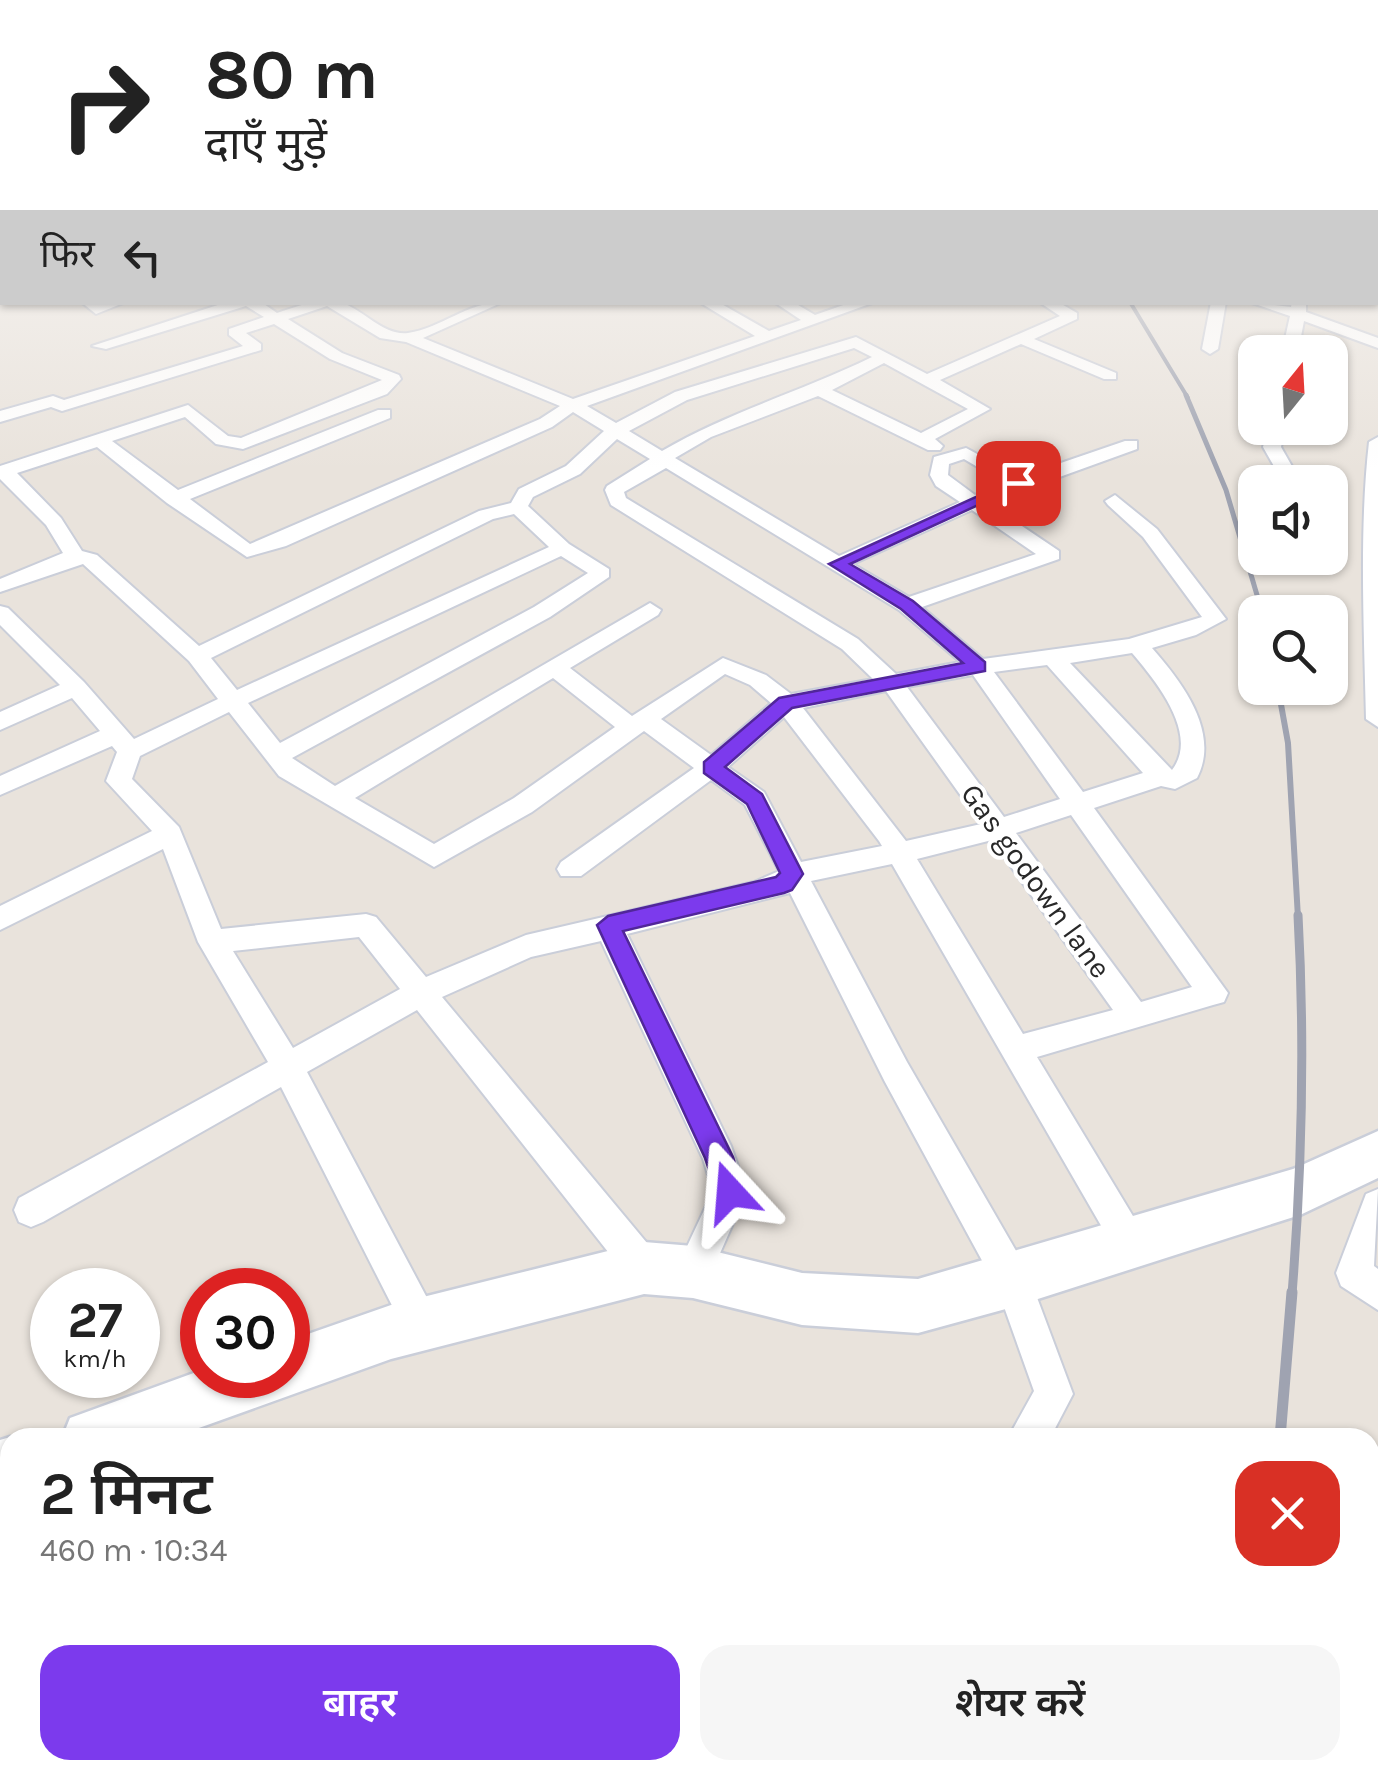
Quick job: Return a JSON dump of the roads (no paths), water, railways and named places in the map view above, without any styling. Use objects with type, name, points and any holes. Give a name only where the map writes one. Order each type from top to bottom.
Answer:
[{"type":"street","points":[[100,346],[237,305]]},
{"type":"street","points":[[75,556],[54,522],[2,472],[188,410],[222,440],[244,444],[381,390],[393,379],[336,356],[252,305]]},
{"type":"street","points":[[0,417],[53,401],[62,406],[255,346],[234,332],[318,305]]},
{"type":"street","points":[[333,305],[386,335],[410,338],[573,406],[907,605],[978,666],[1213,993],[1136,1017]]},
{"type":"street","points":[[410,338],[489,305]]},
{"type":"street","points":[[711,305],[767,337]]},
{"type":"street","points":[[786,305],[814,321]]},
{"type":"street","points":[[98,439],[247,551],[280,542],[546,423],[573,406],[858,305]]},
{"type":"street","points":[[929,379],[1072,316],[1052,305]]},
{"type":"street","points":[[1210,349],[1218,305]]},
{"type":"street","points":[[1293,335],[1299,308],[1378,343]]},
{"type":"street","points":[[1021,339],[1110,376]]},
{"type":"street","points":[[197,656],[486,515],[518,507],[526,494],[573,470],[615,432],[698,391],[856,342],[981,409],[922,439]]},
{"type":"street","points":[[658,460],[737,419],[819,390],[886,356]]},
{"type":"street","points":[[666,370],[737,419]]},
{"type":"street","points":[[819,390],[951,455]]},
{"type":"street","points":[[174,499],[384,414]]},
{"type":"street","points":[[1378,442],[1378,719]]},
{"type":"street","points":[[837,564],[1018,483],[1132,444]]},
{"type":"street","points":[[907,605],[1052,555],[939,475],[940,461],[966,453],[1018,483]]},
{"type":"street","name":"Gas godown lane","points":[[658,460],[658,466],[614,490],[618,502],[858,650],[894,684],[1136,1017],[1016,1049]]},
{"type":"street","points":[[571,869],[711,768],[786,702],[978,666],[1137,644],[1189,633],[1215,619],[1150,533],[1114,501]]},
{"type":"street","points":[[276,756],[542,612],[602,573],[562,548],[518,507]]},
{"type":"street","points":[[0,786],[122,743],[232,698],[465,598],[562,548]]},
{"type":"street","points":[[0,586],[75,556],[90,559],[197,656],[288,770],[434,857],[523,805],[723,665],[758,680],[786,702],[899,853],[1130,1242]]},
{"type":"street","points":[[336,798],[650,610]]},
{"type":"street","points":[[0,614],[76,688],[122,743],[118,781],[170,834],[212,942],[286,1064],[421,1324]]},
{"type":"street","points":[[31,1210],[286,1064],[420,993],[526,947],[754,893],[784,884],[792,874],[998,829],[1161,777],[1176,780],[1188,772],[1190,728],[1184,701],[1137,644]]},
{"type":"street","points":[[1052,657],[1161,777]]},
{"type":"street","points":[[555,668],[755,799],[1013,1281],[1054,1394],[1033,1428]]},
{"type":"street","points":[[0,722],[76,688]]},
{"type":"street","points":[[0,920],[170,834]]},
{"type":"street","points":[[212,942],[366,924],[420,993],[669,1270]]},
{"type":"street","points":[[608,925],[719,1157],[730,1192],[669,1270]]},
{"type":"street","points":[[310,1361],[421,1324],[669,1270],[802,1299],[918,1306],[1013,1281],[1300,1191],[1378,1154]]},
{"type":"street","points":[[1378,1206],[1354,1273],[1378,1292]]},
{"type":"street","points":[[167,1424],[221,1398]]},
{"type":"railway","points":[[1132,305],[1188,398]]},
{"type":"railway","points":[[1186,395],[1226,490],[1257,595]]},
{"type":"railway","points":[[1281,705],[1288,743],[1298,918]]},
{"type":"railway","points":[[1292,1294],[1301,1105],[1298,915]]},
{"type":"railway","points":[[1281,1428],[1292,1292]]}]
